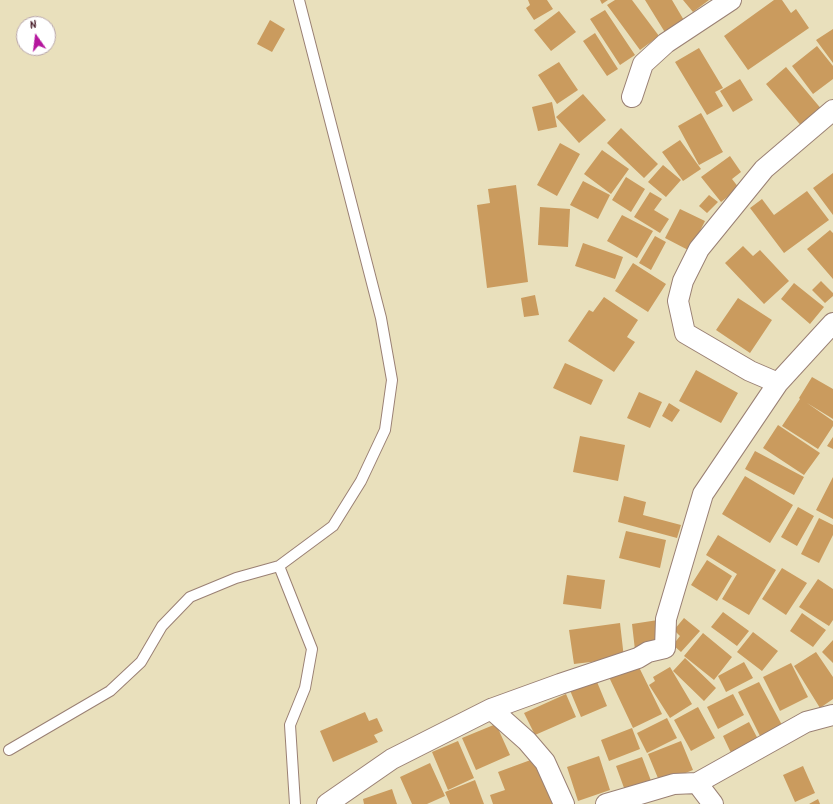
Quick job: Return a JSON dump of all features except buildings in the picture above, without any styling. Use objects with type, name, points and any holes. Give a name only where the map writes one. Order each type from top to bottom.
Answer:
[{"type":"street","points":[[632,97],[643,64],[666,43],[731,0]]},
{"type":"street","points":[[778,383],[750,371],[685,333],[678,300],[683,281],[699,249],[764,169],[833,110]]},
{"type":"street","points":[[327,804],[392,759],[491,709],[638,658],[648,652],[665,648],[666,619],[703,494],[778,383],[833,323]]},
{"type":"street","points":[[491,709],[528,741],[545,762],[564,804]]},
{"type":"street","points":[[606,804],[674,784],[697,783],[806,722],[833,715]]},
{"type":"street","points":[[697,783],[713,804]]},
{"type":"lane","points":[[9,750],[110,691],[142,662],[162,626],[190,596],[236,578],[279,566],[333,526],[361,481],[384,430],[392,380],[381,318],[300,0]]},
{"type":"lane","points":[[279,566],[312,649],[305,688],[290,725],[295,804]]}]
